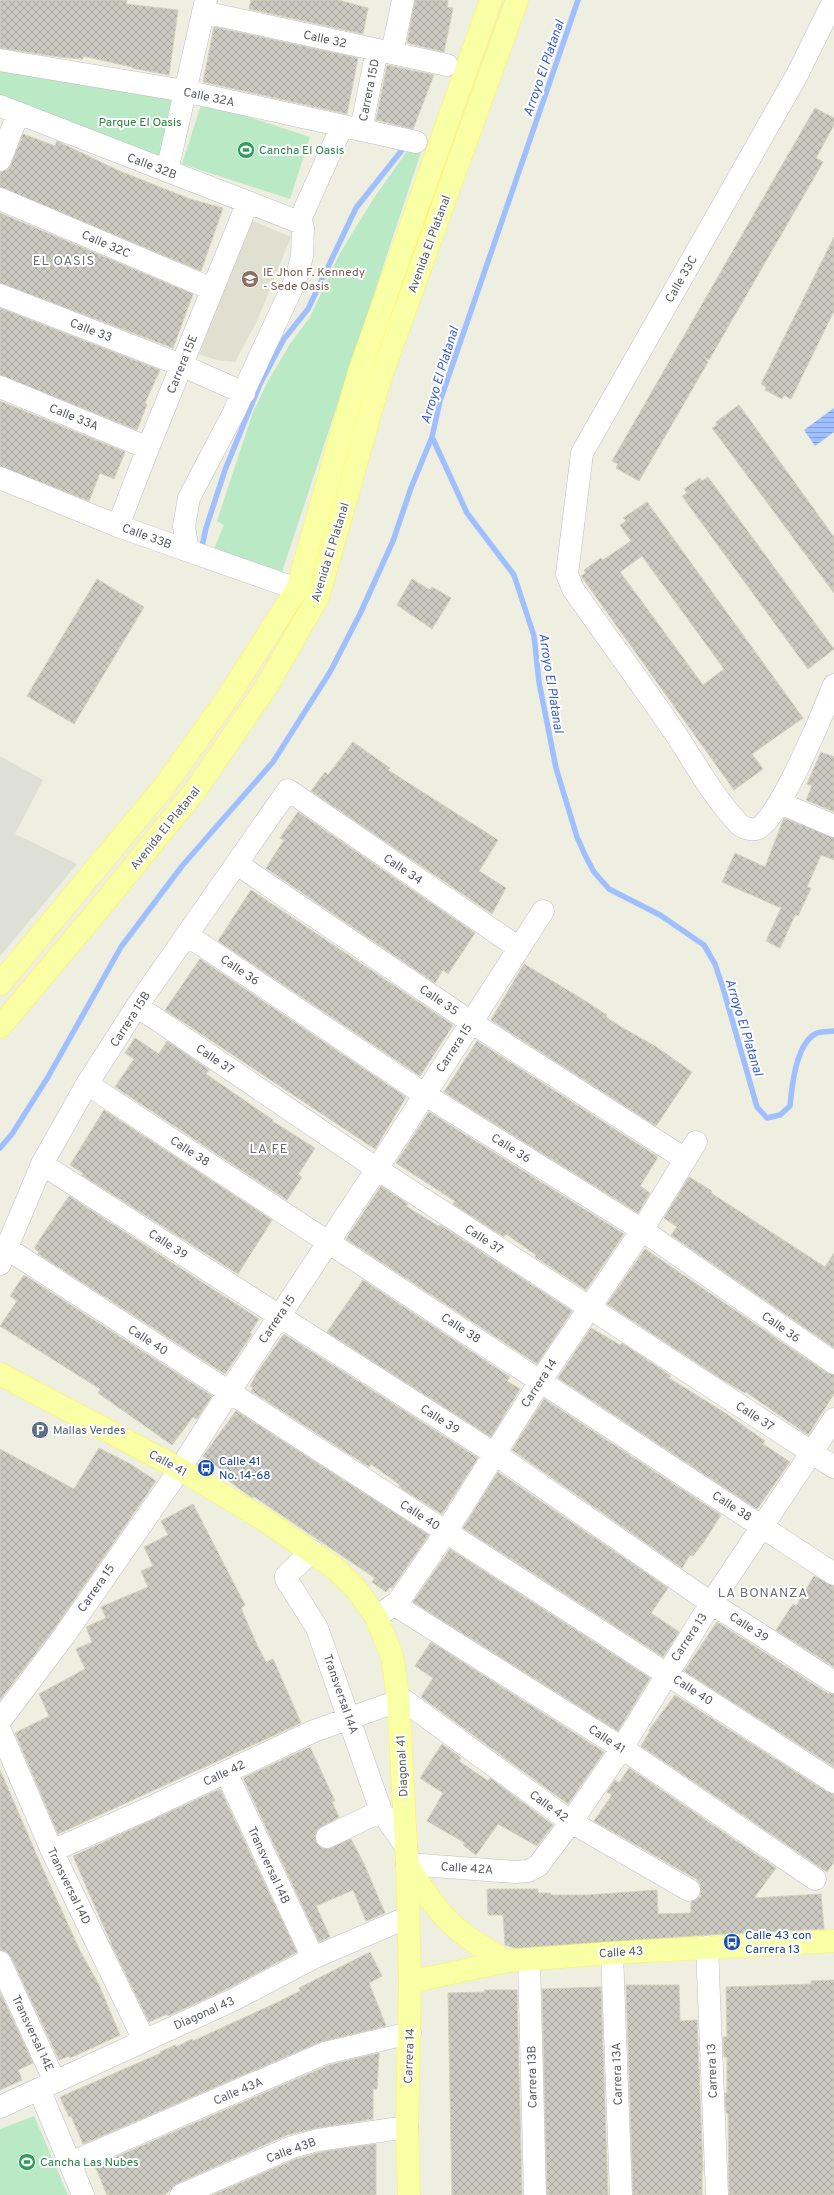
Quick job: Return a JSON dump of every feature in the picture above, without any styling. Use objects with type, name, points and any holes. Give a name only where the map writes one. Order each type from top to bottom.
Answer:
[{"type":"main road","name":"Avenida El Platanal","points":[[0,984],[163,788],[226,700],[297,589],[359,372],[491,0]]},
{"type":"main road","name":"Avenida El Platanal","points":[[0,1027],[99,909],[197,788],[266,687],[318,597],[380,379],[517,0]]},
{"type":"main road","name":"Calle 41","points":[[0,1374],[180,1469],[263,1518],[336,1569],[358,1590],[376,1617]]},
{"type":"main road","name":"Diagonal 41","points":[[376,1617],[392,1656],[398,1698],[407,1855],[408,1918]]},
{"type":"main road","points":[[407,1855],[426,1896],[448,1923],[465,1937],[507,1961]]},
{"type":"main road","name":"Carrera 14","points":[[408,1918],[410,1982],[407,2127],[409,2195]]},
{"type":"main road","name":"Calle 43","points":[[410,1982],[507,1961],[707,1947],[834,1941]]},
{"type":"street","name":"Carrera 15D","points":[[301,225],[352,128],[385,52],[403,0]]},
{"type":"street","name":"Calle 33C","points":[[780,802],[762,826],[751,829],[740,825],[722,803],[646,691],[573,589],[567,570],[582,453],[798,75],[834,0]]},
{"type":"street","name":"Calle 32","points":[[205,6],[385,52],[447,65]]},
{"type":"street","points":[[167,171],[205,6]]},
{"type":"street","name":"Calle 32A","points":[[0,60],[185,91],[416,142]]},
{"type":"street","points":[[0,160],[9,110]]},
{"type":"street","name":"Calle 32B","points":[[9,110],[248,202],[301,225]]},
{"type":"street","name":"Calle 32C","points":[[0,199],[212,289]]},
{"type":"street","name":"Carrera 15E","points":[[118,526],[181,365],[248,202]]},
{"type":"street","points":[[188,551],[184,526],[190,498],[244,393],[296,279],[302,256],[301,225]]},
{"type":"street","name":"Calle 33","points":[[0,295],[181,365],[244,393]]},
{"type":"street","name":"Calle 33A","points":[[0,387],[148,448]]},
{"type":"street","name":"Calle 33B","points":[[0,478],[118,526],[297,589]]},
{"type":"street","points":[[834,685],[780,802],[834,826]]},
{"type":"street","name":"Carrera 15B","points":[[3,1256],[42,1164],[87,1084],[137,1006],[288,790]]},
{"type":"street","name":"Calle 34","points":[[288,790],[519,948]]},
{"type":"street","name":"Calle 35","points":[[237,864],[471,1022],[691,1151]]},
{"type":"street","name":"Carrera 15","points":[[0,1720],[64,1636],[180,1469],[228,1392],[377,1169],[543,911]]},
{"type":"street","name":"Calle 36","points":[[187,935],[424,1094],[642,1230],[834,1363]]},
{"type":"street","name":"Calle 37","points":[[137,1006],[377,1169],[834,1467]]},
{"type":"street","name":"Calle 38","points":[[87,1084],[541,1380],[834,1574]]},
{"type":"street","name":"Carrera 14","points":[[376,1617],[395,1605],[446,1532],[541,1380],[642,1230],[691,1151]]},
{"type":"street","name":"Calle 39","points":[[42,1164],[495,1454],[711,1603],[834,1682]]},
{"type":"street","name":"Calle 40","points":[[3,1256],[228,1392],[834,1782]]},
{"type":"street","name":"Carrera 13","points":[[528,1871],[538,1866],[571,1822],[622,1748],[666,1673],[711,1603],[834,1419]]},
{"type":"street","name":"Transversal 14A","points":[[312,1551],[286,1576],[286,1579],[317,1628],[381,1811],[407,1855]]},
{"type":"street","name":"Calle 41","points":[[395,1605],[622,1748],[815,1879]]},
{"type":"street","name":"Calle 42","points":[[52,1851],[145,1810],[314,1731],[398,1698],[571,1822],[689,1890]]},
{"type":"street","name":"Transversal 14D","points":[[0,1730],[52,1851],[144,2040]]},
{"type":"street","name":"Transversal 14B","points":[[226,1772],[313,1958]]},
{"type":"street","points":[[327,1837],[381,1811]]},
{"type":"street","name":"Calle 42A","points":[[407,1855],[528,1871]]},
{"type":"street","name":"Diagonal 43","points":[[0,2107],[233,2000],[313,1958],[408,1918]]},
{"type":"street","name":"Carrera 13","points":[[707,1947],[717,2195]]},
{"type":"street","name":"Carrera 13A","points":[[612,1953],[621,2195]]},
{"type":"street","name":"Carrera 13B","points":[[529,1959],[534,2195]]},
{"type":"street","name":"Transversal 14E","points":[[0,1962],[47,2086],[70,2163],[83,2195]]},
{"type":"street","name":"Calle 43A","points":[[70,2163],[325,2053],[410,2033]]},
{"type":"street","name":"Calle 43B","points":[[181,2195],[292,2147],[318,2140],[407,2127]]},
{"type":"shaded area","name":"IE Jhon F. Kennedy - Sede Oasis","points":[[251,220],[291,237],[257,321],[235,362],[217,360],[195,353]]},
{"type":"shaded area","points":[[0,756],[43,780],[15,834],[77,864],[0,956]]},
{"type":"green space","name":"Parque El Oasis","points":[[0,66],[175,100],[160,161],[0,99]]},
{"type":"green space","name":"Cancha El Oasis","points":[[202,102],[310,137],[290,199],[182,164]]},
{"type":"green space","points":[[410,147],[421,152],[282,572],[214,549],[224,525],[217,521],[253,412],[268,381],[290,344],[310,317],[340,253],[374,198]]},
{"type":"green space","name":"Cancha Las Nubes","points":[[34,2116],[68,2195],[0,2195],[0,2129]]},
{"type":"water","points":[[834,408],[834,432],[815,446],[804,430]]},
{"type":"building","points":[[0,0],[127,0],[126,4],[178,10],[169,75],[83,56],[83,59],[59,57],[0,48]]},
{"type":"building","points":[[251,0],[338,0],[368,8],[363,34],[249,9]]},
{"type":"building","points":[[415,0],[448,0],[447,7],[453,8],[444,52],[407,43]]},
{"type":"building","points":[[214,27],[358,58],[347,114],[203,82]]},
{"type":"building","points":[[387,65],[434,75],[413,129],[376,120]]},
{"type":"building","points":[[815,108],[834,118],[834,125],[816,158],[823,162],[709,360],[704,357],[708,362],[639,481],[616,468],[618,464],[612,461]]},
{"type":"building","points":[[23,134],[55,146],[57,141],[117,170],[190,199],[223,208],[201,271],[0,187],[0,172],[7,170],[11,165]]},
{"type":"building","points":[[0,213],[193,294],[173,348],[0,283]]},
{"type":"building","points":[[834,237],[834,311],[791,399],[784,395],[782,399],[765,390],[766,387],[761,384]]},
{"type":"building","points":[[0,308],[160,370],[145,403],[147,404],[137,430],[0,375]]},
{"type":"building","points":[[0,401],[125,452],[114,479],[100,473],[89,501],[0,466]]},
{"type":"building","points":[[739,405],[834,537],[834,593],[712,428],[717,425],[716,422]]},
{"type":"building","points":[[708,477],[834,649],[808,669],[682,496],[687,493],[684,489],[700,478],[702,481]]},
{"type":"building","points":[[647,502],[803,718],[752,754],[763,769],[734,790],[581,576],[586,573],[584,570],[601,558],[603,560],[631,541],[620,525],[626,521],[623,518]],"holes":[[[642,556],[724,669],[703,685],[620,572]]]},
{"type":"building","points":[[97,579],[144,607],[74,724],[27,696]]},
{"type":"building","points":[[412,579],[430,590],[432,587],[451,598],[432,629],[397,605]]},
{"type":"building","points":[[353,742],[390,768],[388,770],[498,840],[479,871],[506,888],[492,914],[311,791],[325,772],[328,775]]},
{"type":"building","points":[[821,752],[834,757],[834,812],[806,800],[812,786],[807,784]]},
{"type":"building","points":[[298,812],[475,933],[448,974],[443,970],[435,983],[266,868],[284,840],[280,838]]},
{"type":"building","points":[[784,818],[834,838],[834,860],[821,855],[807,887],[811,888],[798,916],[795,915],[780,948],[766,941],[781,908],[722,882],[735,853],[765,867]]},
{"type":"building","points":[[251,890],[453,1025],[420,1076],[218,941]]},
{"type":"building","points":[[200,959],[406,1097],[375,1149],[165,1010]]},
{"type":"building","points":[[524,964],[607,1015],[606,1017],[655,1046],[692,1072],[656,1126],[491,1020]]},
{"type":"building","points":[[135,1038],[159,1054],[167,1041],[209,1070],[206,1074],[273,1120],[272,1121],[315,1148],[298,1175],[302,1177],[287,1200],[115,1087],[134,1059],[125,1053]]},
{"type":"building","points":[[477,1041],[658,1157],[640,1186],[650,1193],[638,1213],[444,1092]]},
{"type":"building","points":[[104,1110],[272,1220],[238,1274],[82,1175],[83,1173],[70,1165]]},
{"type":"building","points":[[429,1112],[624,1234],[586,1290],[535,1257],[536,1255],[506,1234],[504,1237],[453,1204],[455,1201],[396,1163]]},
{"type":"building","points":[[689,1177],[712,1191],[711,1193],[825,1267],[834,1253],[834,1348],[671,1235],[677,1227],[664,1218]]},
{"type":"building","points":[[381,1186],[408,1204],[406,1206],[438,1226],[440,1225],[572,1311],[537,1364],[346,1239]]},
{"type":"building","points":[[69,1196],[259,1319],[250,1333],[252,1334],[225,1374],[38,1254],[39,1252],[34,1248]]},
{"type":"building","points":[[645,1249],[827,1373],[834,1375],[834,1394],[808,1435],[746,1392],[745,1393],[726,1382],[607,1304]]},
{"type":"building","points":[[24,1275],[212,1396],[197,1419],[193,1417],[172,1445],[98,1393],[100,1389],[0,1326],[17,1301],[10,1296]]},
{"type":"building","points":[[363,1280],[510,1377],[507,1381],[520,1389],[491,1437],[327,1332]]},
{"type":"building","points":[[591,1328],[620,1345],[622,1343],[671,1376],[669,1378],[725,1413],[765,1441],[763,1444],[790,1462],[757,1509],[558,1378]]},
{"type":"building","points":[[284,1334],[478,1458],[442,1514],[399,1487],[400,1485],[371,1464],[369,1467],[251,1391],[253,1388],[250,1386],[257,1373]]},
{"type":"building","points":[[544,1399],[721,1515],[703,1543],[693,1556],[690,1555],[682,1568],[512,1450]]},
{"type":"building","points":[[236,1411],[429,1535],[392,1588],[390,1587],[386,1592],[372,1582],[375,1578],[253,1496],[252,1498],[228,1480],[230,1476],[203,1456]]},
{"type":"building","points":[[99,1448],[132,1465],[156,1481],[54,1629],[0,1700],[0,1449],[74,1489]]},
{"type":"building","points":[[498,1472],[668,1588],[651,1613],[679,1632],[663,1657],[463,1528]]},
{"type":"building","points":[[193,1504],[245,1605],[241,1608],[257,1645],[266,1662],[273,1659],[301,1723],[58,1834],[15,1733],[49,1716],[39,1694],[85,1669],[76,1649],[92,1642],[86,1627],[106,1618],[101,1607],[148,1587],[141,1571],[153,1566],[144,1547],[168,1535],[161,1521]]},
{"type":"building","points":[[450,1549],[650,1678],[618,1731],[413,1602]]},
{"type":"building","points":[[814,1576],[834,1586],[834,1667],[776,1630],[793,1604],[796,1606]]},
{"type":"building","points":[[717,1622],[827,1693],[834,1694],[834,1767],[684,1671]]},
{"type":"building","points":[[431,1642],[604,1752],[568,1804],[421,1697],[433,1678],[415,1666]]},
{"type":"building","points":[[675,1695],[827,1792],[834,1794],[834,1862],[827,1872],[641,1746],[650,1731],[649,1730]]},
{"type":"building","points":[[442,1744],[461,1758],[459,1761],[488,1781],[490,1778],[553,1825],[537,1846],[498,1824],[476,1855],[463,1845],[465,1843],[427,1821],[443,1793],[420,1778]]},
{"type":"building","points":[[310,1747],[335,1801],[332,1802],[339,1817],[317,1830],[315,1836],[316,1842],[320,1847],[326,1849],[351,1839],[364,1864],[385,1913],[366,1921],[353,1890],[316,1906],[330,1937],[319,1942],[243,1778]]},
{"type":"building","points":[[629,1768],[776,1868],[754,1898],[821,1894],[824,1929],[706,1935],[515,1948],[505,1945],[503,1915],[488,1915],[487,1889],[538,1889],[538,1893],[550,1893],[551,1895],[588,1895],[657,1890],[658,1914],[691,1913],[691,1902],[700,1897],[700,1884],[696,1879],[594,1821],[612,1795],[607,1792],[615,1780],[619,1783]]},
{"type":"building","points":[[0,1770],[41,1865],[80,1951],[99,1985],[120,2035],[70,2058],[69,2056],[59,2060],[11,1957],[7,1952],[0,1950]]},
{"type":"building","points":[[220,1789],[297,1952],[229,1988],[168,2016],[167,2014],[149,2022],[113,1948],[73,1856]]},
{"type":"building","points":[[370,1952],[382,1976],[369,1983],[386,2026],[320,2042],[83,2144],[71,2116],[69,2117],[60,2097],[161,2053],[160,2052],[175,2045],[176,2047],[192,2039],[193,2041],[276,2003],[300,1991],[299,1988]]},
{"type":"building","points":[[834,1980],[834,2195],[729,2195],[728,2113],[726,2113],[725,2093],[727,2093],[727,2057],[724,2057],[723,2037],[727,2037],[726,1987],[811,1984],[811,1981]]},
{"type":"building","points":[[626,1985],[679,1985],[680,2021],[697,2020],[703,2170],[702,2195],[633,2195]]},
{"type":"building","points":[[601,1987],[608,2195],[547,2195],[542,1989]]},
{"type":"building","points":[[484,1990],[517,1990],[522,2195],[452,2195],[448,1993],[485,1992]]},
{"type":"building","points":[[0,1992],[33,2063],[18,2070],[22,2080],[0,2090]]},
{"type":"building","points":[[379,2053],[377,2089],[373,2089],[373,2119],[316,2128],[287,2135],[176,2184],[165,2195],[107,2195],[95,2166],[329,2065]]},
{"type":"building","points":[[376,2144],[376,2195],[212,2195],[296,2159],[321,2152]]},
{"type":"waterway","points":[[0,1148],[12,1134],[48,1077],[121,947],[182,866],[273,762],[330,672],[360,614],[393,541],[411,488],[432,437],[440,401],[578,0]]},
{"type":"waterway","points":[[201,551],[206,528],[225,470],[260,384],[284,339],[308,309],[356,208],[406,145]]},
{"type":"waterway","name":"Arroyo El Platanal","points":[[432,437],[467,513],[514,575],[534,636],[539,682],[556,768],[577,837],[585,855],[594,872],[609,889],[660,915],[704,945],[715,964],[723,988],[757,1107],[767,1118],[780,1115],[790,1106],[796,1066],[803,1047],[809,1039],[817,1033],[834,1031]]},
{"type":"place","name":"Cancha El Oasis","points":[[246,150]]},
{"type":"place","name":"IE Jhon F. Kennedy - Sede Oasis","points":[[250,279]]},
{"type":"place","name":"Mallas Verdes","points":[[40,1430]]},
{"type":"place","name":"Calle 41 No. 14-68","points":[[206,1468]]},
{"type":"place","name":"Calle 43 con Carrera 13","points":[[732,1942]]},
{"type":"place","name":"Cancha Las Nubes","points":[[27,2162]]},
{"type":"district","name":"EL OASIS","points":[[64,260]]},
{"type":"district","name":"LA FE","points":[[269,1148]]},
{"type":"district","name":"LA BONANZA","points":[[763,1592]]}]
